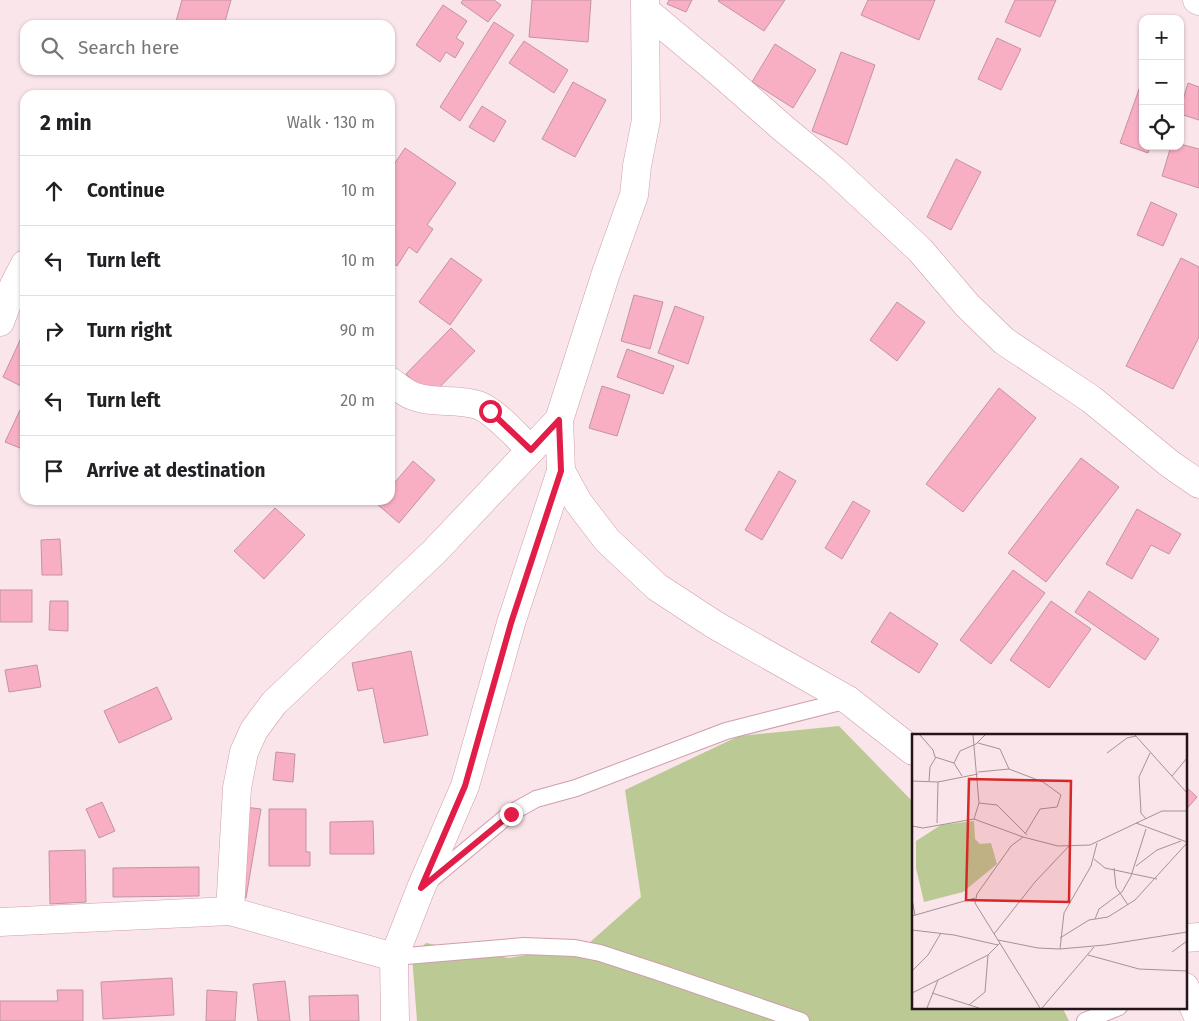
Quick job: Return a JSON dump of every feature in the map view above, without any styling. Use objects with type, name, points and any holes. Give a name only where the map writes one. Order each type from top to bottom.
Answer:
[{"type":"street","points":[[395,1021],[394,957],[421,888],[465,786],[511,623],[561,471],[559,420],[606,273],[634,195],[637,166],[646,120],[645,6]]},
{"type":"street","points":[[645,6],[784,129],[834,170],[920,250],[967,306],[1004,341],[1091,399],[1170,464],[1199,484]]},
{"type":"street","points":[[0,322],[20,274]]},
{"type":"street","points":[[395,384],[412,396],[423,399],[478,405],[490,411],[531,450]]},
{"type":"street","points":[[230,911],[237,788],[244,752],[254,730],[274,703],[434,552],[559,420]]},
{"type":"street","points":[[561,471],[578,502],[607,540],[657,587],[715,625],[848,700],[912,751]]},
{"type":"street","points":[[0,922],[230,911],[394,957]]},
{"type":"street","points":[[1186,938],[1199,938]]},
{"type":"street","points":[[1186,988],[1199,1019]]},
{"type":"lane","points":[[421,888],[511,814],[536,799],[576,788],[726,731],[848,700]]},
{"type":"lane","points":[[394,957],[524,946],[575,948],[658,972],[801,1021]]},
{"type":"lane","points":[[1085,1021],[1117,1008]]},
{"type":"green space","points":[[839,726],[912,801],[912,1008],[1062,1008],[1069,1021],[417,1021],[412,956],[426,943],[509,958],[588,944],[641,897],[625,790],[739,736]]},
{"type":"building","points":[[182,0],[231,0],[225,20],[176,20]]},
{"type":"building","points":[[463,0],[494,0],[501,5],[488,22],[461,3]]},
{"type":"building","points":[[532,0],[591,0],[588,42],[529,37]]},
{"type":"building","points":[[669,0],[692,0],[686,12],[667,4]]},
{"type":"building","points":[[719,0],[785,0],[764,31]]},
{"type":"building","points":[[868,0],[935,0],[919,40],[861,15]]},
{"type":"building","points":[[1015,0],[1056,0],[1040,37],[1005,22]]},
{"type":"building","points":[[443,5],[467,21],[456,38],[464,43],[455,58],[446,52],[440,62],[416,45]]},
{"type":"building","points":[[494,22],[514,35],[460,121],[440,107]]},
{"type":"building","points":[[997,38],[1021,49],[1001,90],[978,79]]},
{"type":"building","points":[[524,41],[568,70],[554,93],[509,63]]},
{"type":"building","points":[[775,44],[816,70],[793,108],[752,82]]},
{"type":"building","points":[[841,52],[875,65],[847,145],[812,131]]},
{"type":"building","points":[[573,82],[606,100],[575,157],[542,139]]},
{"type":"building","points":[[1188,83],[1199,87],[1199,120],[1184,115],[1184,96]]},
{"type":"building","points":[[1139,89],[1139,150],[1120,143]]},
{"type":"building","points":[[482,106],[506,121],[494,142],[469,127]]},
{"type":"building","points":[[1184,145],[1199,149],[1199,188],[1162,176],[1170,150],[1184,150]]},
{"type":"building","points":[[405,148],[456,183],[427,225],[433,229],[417,253],[409,247],[397,266],[395,265],[395,163]]},
{"type":"building","points":[[956,159],[981,172],[951,230],[927,217]]},
{"type":"building","points":[[1151,202],[1177,214],[1163,246],[1137,235]]},
{"type":"building","points":[[451,258],[482,280],[450,325],[419,302]]},
{"type":"building","points":[[1181,258],[1199,267],[1199,337],[1173,389],[1126,366]]},
{"type":"building","points":[[634,295],[663,302],[650,349],[621,341]]},
{"type":"building","points":[[897,302],[925,322],[897,361],[870,340]]},
{"type":"building","points":[[675,306],[704,317],[688,364],[658,353]]},
{"type":"building","points":[[451,328],[475,351],[430,397],[406,374]]},
{"type":"building","points":[[20,340],[20,386],[3,377]]},
{"type":"building","points":[[627,349],[674,366],[663,394],[617,377]]},
{"type":"building","points":[[602,386],[630,395],[617,436],[589,428]]},
{"type":"building","points":[[999,388],[1036,418],[963,512],[926,484]]},
{"type":"building","points":[[20,410],[20,448],[5,442]]},
{"type":"building","points":[[1081,458],[1119,487],[1046,582],[1008,553]]},
{"type":"building","points":[[413,461],[435,480],[399,523],[378,505],[395,505],[395,482]]},
{"type":"building","points":[[779,471],[796,481],[762,540],[745,530]]},
{"type":"building","points":[[853,501],[870,511],[842,559],[825,548]]},
{"type":"building","points":[[275,508],[305,535],[264,579],[234,551]]},
{"type":"building","points":[[1137,509],[1181,534],[1169,554],[1151,545],[1132,579],[1106,564]]},
{"type":"building","points":[[60,539],[62,575],[42,575],[41,540]]},
{"type":"building","points":[[1013,570],[1045,593],[991,664],[960,640]]},
{"type":"building","points":[[0,590],[32,590],[32,622],[0,622]]},
{"type":"building","points":[[1089,591],[1159,639],[1145,660],[1075,612]]},
{"type":"building","points":[[50,601],[68,601],[68,631],[49,630]]},
{"type":"building","points":[[1051,601],[1091,629],[1049,688],[1010,660]]},
{"type":"building","points":[[890,612],[938,644],[919,673],[871,642]]},
{"type":"building","points":[[411,651],[428,735],[384,743],[373,688],[358,691],[352,663]]},
{"type":"building","points":[[37,665],[41,687],[9,692],[5,670]]},
{"type":"building","points":[[157,687],[172,719],[119,743],[104,711]]},
{"type":"building","points":[[276,752],[295,754],[293,782],[273,780]]},
{"type":"building","points":[[1186,787],[1197,797],[1186,810]]},
{"type":"building","points":[[102,802],[115,831],[99,838],[86,809]]},
{"type":"building","points":[[236,806],[261,809],[246,898],[222,894]]},
{"type":"building","points":[[269,809],[306,809],[306,852],[310,852],[310,866],[269,866]]},
{"type":"building","points":[[373,821],[374,854],[330,854],[330,822]]},
{"type":"building","points":[[85,850],[86,902],[50,904],[49,851]]},
{"type":"building","points":[[199,867],[199,896],[113,897],[113,868]]},
{"type":"building","points":[[172,978],[174,1015],[103,1019],[101,982]]},
{"type":"building","points":[[285,981],[290,1021],[258,1021],[253,984]]},
{"type":"building","points":[[57,990],[83,990],[83,1021],[0,1021],[0,1001],[58,1001]]},
{"type":"building","points":[[207,990],[237,992],[235,1021],[206,1021]]},
{"type":"building","points":[[358,995],[359,1021],[310,1021],[309,996]]},
{"type":"route","points":[[490,411],[531,450],[559,420],[561,471],[511,623],[465,786],[421,888],[511,814]]}]
